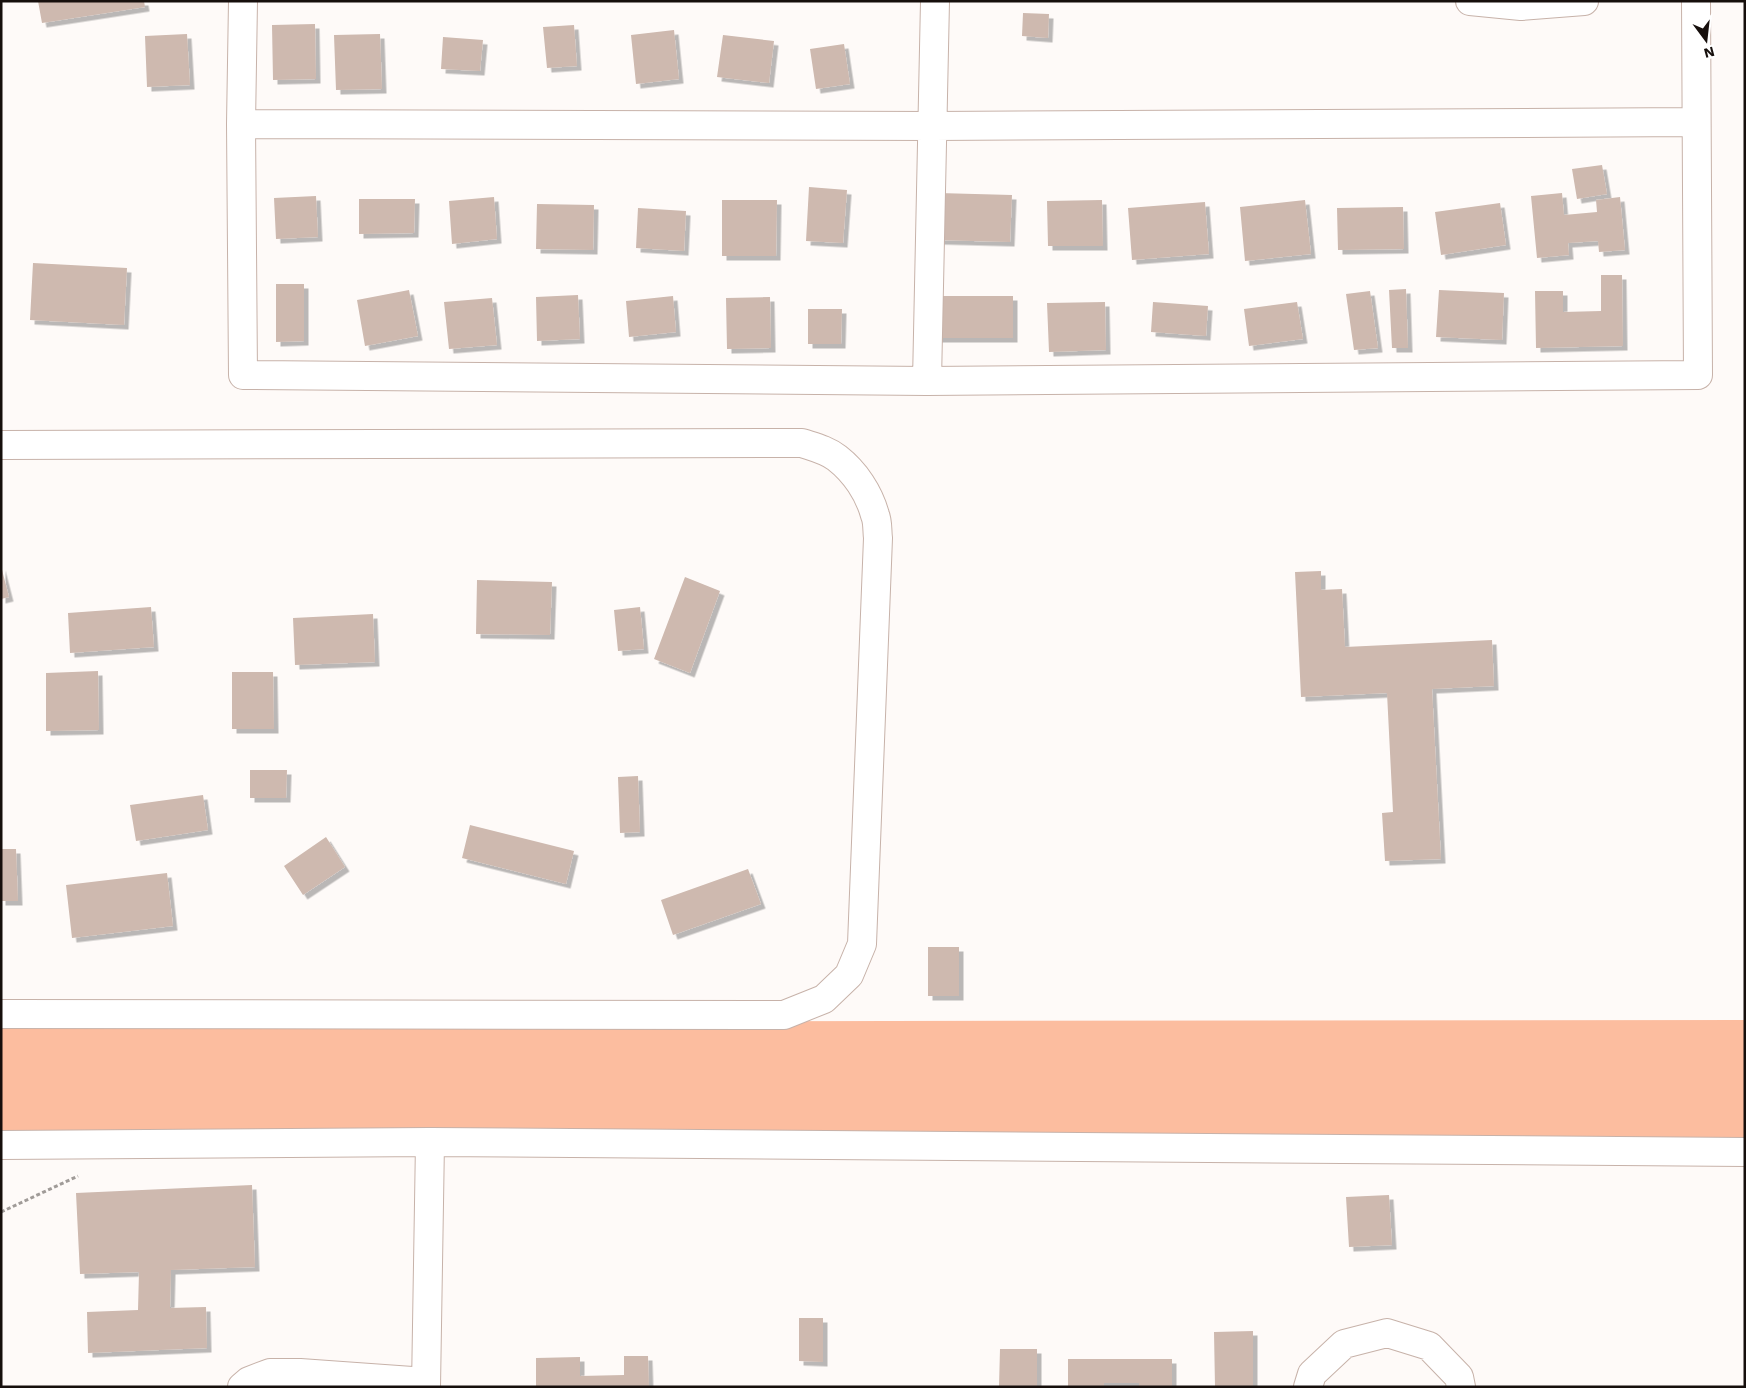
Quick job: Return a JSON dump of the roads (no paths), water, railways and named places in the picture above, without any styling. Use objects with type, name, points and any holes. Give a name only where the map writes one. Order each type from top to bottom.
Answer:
[{"type":"street","points":[[243,1],[241,124],[243,375],[927,381],[1698,375],[1696,1]]},
{"type":"street","points":[[927,381],[935,1]]},
{"type":"street","points":[[1470,1],[1521,6],[1584,1]]},
{"type":"street","points":[[241,124],[933,126],[1696,122]]},
{"type":"street","points":[[1,445],[802,444],[819,448],[837,458],[857,479],[868,494],[876,516],[878,538],[862,944],[850,975],[824,1000],[784,1015],[1,1014]]},
{"type":"street","points":[[242,1387],[249,1381],[270,1373],[300,1372],[362,1382],[426,1384],[430,1142]]},
{"type":"street","points":[[1,1145],[430,1142],[1745,1152]]},
{"type":"street","points":[[1308,1387],[1312,1374],[1344,1344],[1387,1333],[1429,1346],[1459,1377],[1461,1387]]}]
